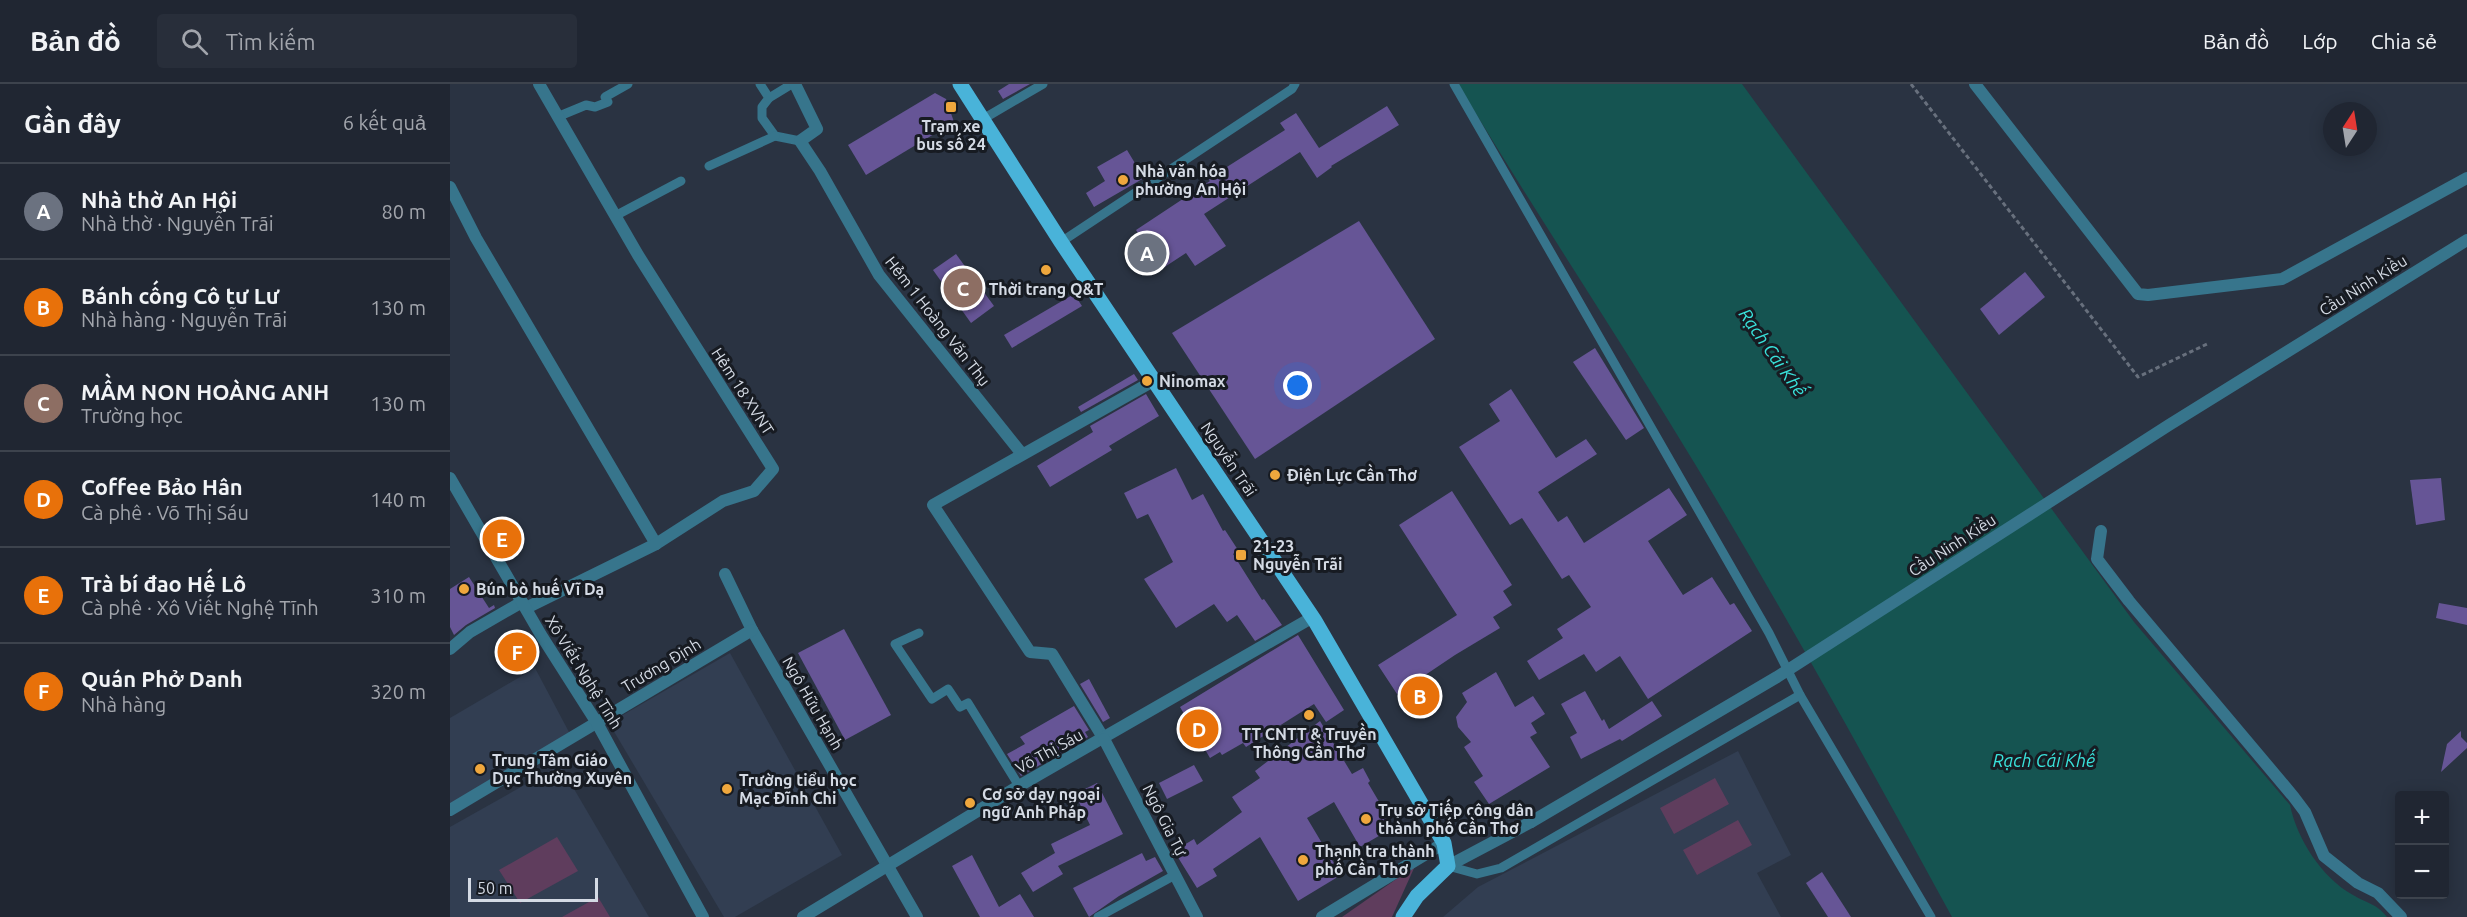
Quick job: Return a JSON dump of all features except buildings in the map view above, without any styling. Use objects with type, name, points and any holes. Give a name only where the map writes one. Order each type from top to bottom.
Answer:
[{"type":"main road","name":"Nguyễn Trãi","points":[[960,84],[1061,242],[1313,617],[1444,843],[1448,866]]},
{"type":"main road","points":[[1403,917],[1417,896],[1448,866]]},
{"type":"street","name":"Hẻm 18 XVNT","points":[[450,649],[470,632],[656,544],[723,501],[754,491],[773,469],[615,216],[539,84]]},
{"type":"street","points":[[793,84],[817,129],[800,141]]},
{"type":"street","points":[[1975,84],[2138,294],[2148,295],[2282,279],[2467,178]]},
{"type":"street","name":"Hẻm 1 Hoàng Văn Thụ","points":[[800,141],[820,171],[879,275],[1022,454]]},
{"type":"street","points":[[450,187],[476,238],[656,544]]},
{"type":"street","name":"Cầu Ninh Kiều","points":[[1448,866],[1530,822],[1777,677],[2169,425],[2467,240]]},
{"type":"street","points":[[1022,454],[1155,380]]},
{"type":"street","name":"Ngô Gia Tự","points":[[1022,454],[933,505],[1030,652],[1052,654],[1104,739],[1197,917]]},
{"type":"street","name":"Xô Viết Nghệ Tĩnh","points":[[450,478],[524,605],[597,723],[703,917]]},
{"type":"street","points":[[2101,531],[2097,559],[2129,601],[2293,796],[2305,812],[2324,856],[2358,883],[2378,893],[2401,917]]},
{"type":"street","points":[[725,574],[752,630]]},
{"type":"street","name":"Võ Thị Sáu","points":[[803,917],[1019,786],[1313,617]]},
{"type":"street","name":"Trương Định","points":[[450,810],[597,723],[677,672],[752,630]]},
{"type":"street","name":"Ngô Hữu Hạnh","points":[[752,630],[917,917]]},
{"type":"street","points":[[1322,917],[1444,843]]},
{"type":"lane","points":[[557,117],[586,105],[595,107],[608,102],[605,97],[628,84]]},
{"type":"lane","points":[[760,84],[769,98]]},
{"type":"lane","points":[[775,136],[762,118],[762,107],[769,98],[793,84]]},
{"type":"lane","points":[[983,119],[1042,84]]},
{"type":"lane","points":[[1061,242],[1292,89],[1295,84]]},
{"type":"lane","points":[[1454,84],[1763,623],[1800,695],[1931,917]]},
{"type":"lane","points":[[709,166],[775,136],[800,141]]},
{"type":"lane","points":[[615,216],[681,181]]},
{"type":"lane","points":[[919,633],[895,644],[932,699],[948,689],[960,707],[968,703],[1019,786]]},
{"type":"lane","points":[[1448,866],[1478,874],[1501,868],[1800,695]]},
{"type":"lane","points":[[1098,917],[1175,875]]},
{"type":"path","points":[[1911,84],[2138,376],[2207,344]]},
{"type":"shaded area","name":"Trường tiểu học Mạc Đĩnh Chi","points":[[730,653],[842,855],[735,917],[724,917],[609,723]]},
{"type":"shaded area","name":"Trung Tâm Giáo Dục Thường Xuyên","points":[[535,668],[570,734],[450,805],[450,718]]},
{"type":"shaded area","points":[[1738,751],[1791,855],[1757,873],[1781,917],[1443,917],[1478,887]]},
{"type":"shaded area","points":[[560,765],[649,917],[450,917],[450,827]]},
{"type":"shaded area","points":[[1715,778],[1729,804],[1674,834],[1660,808]]},
{"type":"shaded area","points":[[1738,820],[1752,845],[1697,875],[1683,850]]},
{"type":"shaded area","points":[[557,837],[578,871],[520,903],[499,870]]},
{"type":"shaded area","points":[[1415,866],[1392,917],[1342,917]]},
{"type":"shaded area","points":[[598,897],[610,917],[562,917]]},
{"type":"water","name":"Rạch Cái Khế","points":[[1458,84],[1742,84],[2134,622],[2290,805],[2298,831],[2321,868],[2342,888],[2375,906],[2387,917],[1952,917],[1826,689],[1728,520],[1666,416]]},
{"type":"place","name":"Trạm xe bus số 24","points":[[951,107]]},
{"type":"place","name":"Nhà văn hóa phường An Hội","points":[[1123,180]]},
{"type":"place","name":"Nhà thờ An Hội","points":[[1147,253]]},
{"type":"place","name":"Thời trang Q&T","points":[[1046,270]]},
{"type":"place","name":"MẦM NON HOÀNG ANH","points":[[963,288]]},
{"type":"place","name":"Ninomax","points":[[1147,381]]},
{"type":"place","name":"Điện Lực Cần Thơ","points":[[1275,475]]},
{"type":"place","name":"Trà bí đao Hế Lô","points":[[502,539]]},
{"type":"place","name":"21-23 Nguyễn Trãi","points":[[1241,555]]},
{"type":"place","name":"Bún bò huế Vĩ Dạ","points":[[464,589]]},
{"type":"place","name":"Quán Phở Danh","points":[[517,652]]},
{"type":"place","name":"Bánh cống Cô tư Lư","points":[[1420,696]]},
{"type":"place","name":"TT CNTT & Truyền Thông Cần Thơ","points":[[1309,715]]},
{"type":"place","name":"Coffee Bảo Hân","points":[[1199,729]]},
{"type":"place","name":"Trung Tâm Giáo Dục Thường Xuyên","points":[[480,769]]},
{"type":"place","name":"Trường tiểu học Mạc Đĩnh Chi","points":[[727,789]]},
{"type":"place","name":"Cơ sở dạy ngoại ngữ Anh Pháp","points":[[970,803]]},
{"type":"place","name":"Trụ sở Tiếp công dân thành phố Cần Thơ","points":[[1366,819]]},
{"type":"place","name":"Thanh tra thành phố Cần Thơ","points":[[1303,860]]}]
